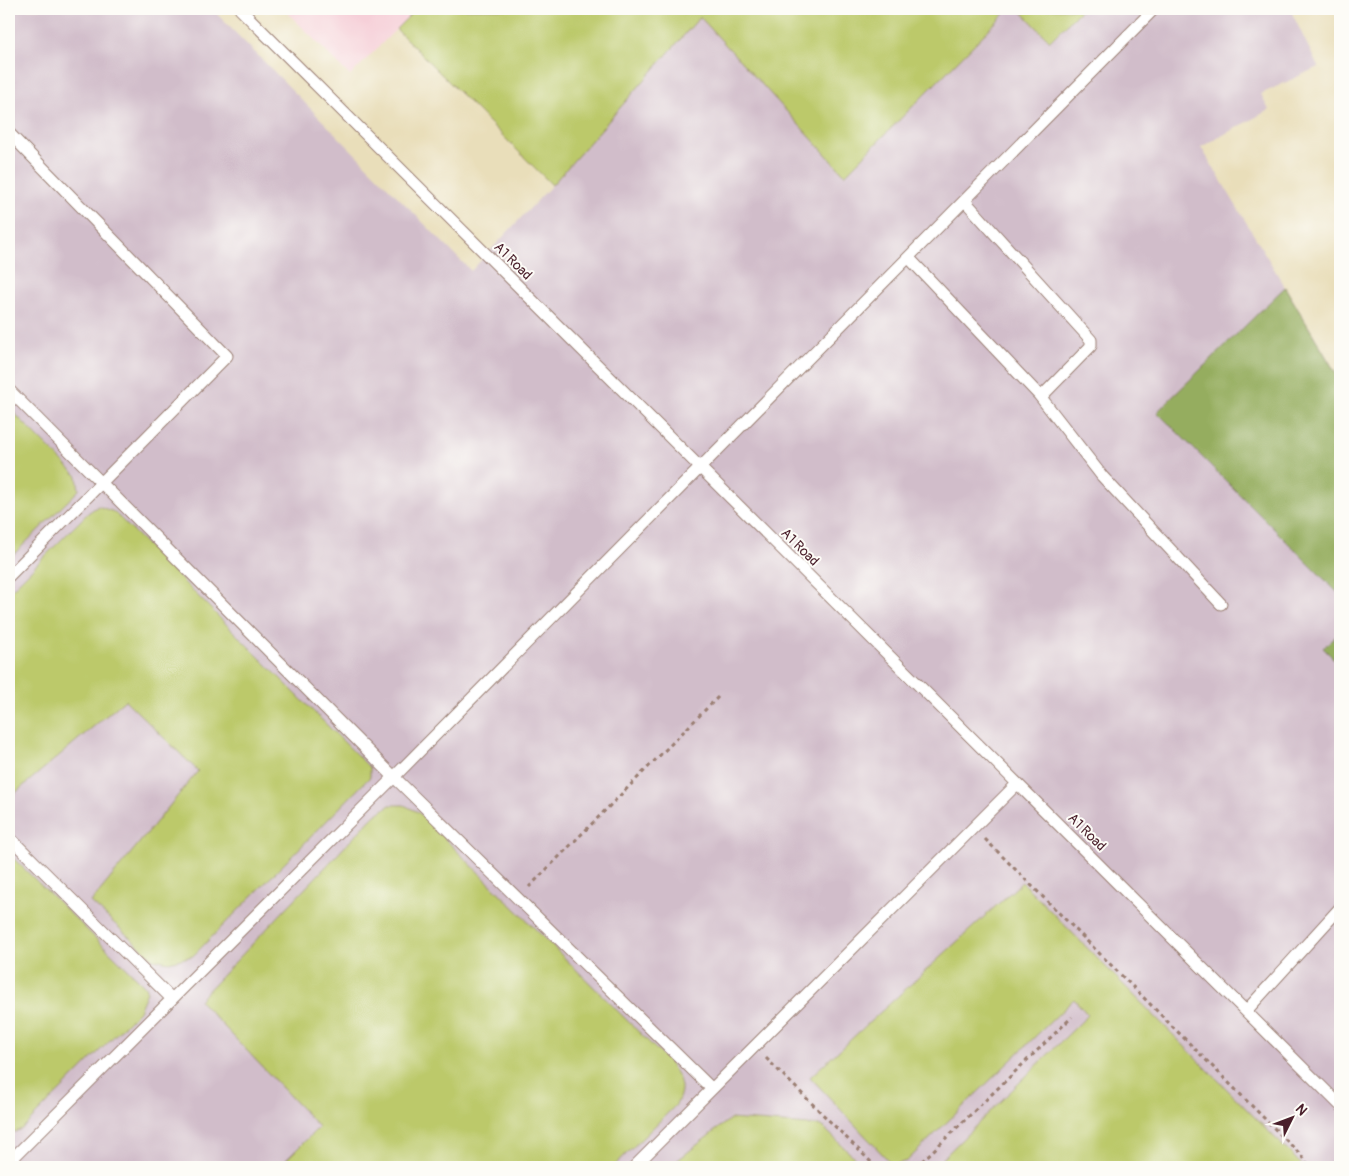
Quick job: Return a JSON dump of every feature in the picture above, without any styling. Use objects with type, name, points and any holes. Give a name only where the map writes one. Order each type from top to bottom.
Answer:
[{"type":"lane","name":"A1 Road","points":[[240,9],[1340,1105]]},
{"type":"lane","points":[[9,1162],[394,777],[698,467],[909,258],[1154,9]]},
{"type":"lane","points":[[9,134],[227,356],[9,576]]},
{"type":"lane","points":[[965,201],[1091,340],[1091,346],[1043,395],[1039,395]]},
{"type":"lane","points":[[909,258],[1039,395],[1102,476],[1222,604]]},
{"type":"lane","points":[[9,390],[394,777],[712,1089]]},
{"type":"lane","points":[[634,1167],[1018,784]]},
{"type":"lane","points":[[9,837],[172,999]]},
{"type":"lane","points":[[1246,1011],[1340,908]]},
{"type":"path","points":[[518,898],[718,697]]},
{"type":"path","points":[[974,828],[1304,1157],[1310,1167]]},
{"type":"path","points":[[916,1167],[1072,1017]]},
{"type":"path","points":[[755,1047],[876,1167]]},
{"type":"shaded area","points":[[9,9],[212,9],[471,271],[552,185],[700,17],[845,174],[1009,9],[1019,9],[1050,41],[1082,9],[1290,9],[1318,67],[1261,94],[1269,110],[1201,147],[1285,287],[1157,412],[1340,595],[1340,631],[1323,648],[1340,665],[1340,1167],[9,1167]]},
{"type":"shaded area","points":[[284,9],[416,9],[350,76]]},
{"type":"green space","points":[[416,9],[1009,9],[845,175],[700,17],[552,185],[396,29]]},
{"type":"green space","points":[[1019,9],[1082,9],[1050,41]]},
{"type":"green space","points":[[1285,287],[1340,380],[1340,595],[1157,412]]},
{"type":"green space","points":[[9,408],[77,476],[79,490],[9,559]]},
{"type":"green space","points":[[98,506],[114,512],[370,768],[370,777],[193,956],[169,962],[153,959],[91,902],[198,771],[125,700],[9,798],[9,592],[88,513]]},
{"type":"green space","points":[[1340,631],[1340,665],[1323,648]]},
{"type":"green space","points":[[390,805],[404,805],[418,812],[669,1062],[676,1073],[681,1093],[676,1105],[613,1167],[279,1167],[319,1127],[199,1000],[374,816]]},
{"type":"green space","points":[[9,854],[145,986],[147,992],[139,1011],[22,1129],[15,1132],[9,1130]]},
{"type":"green space","points":[[1022,882],[1303,1167],[934,1167],[1088,1015],[1074,999],[907,1161],[893,1165],[886,1158],[810,1077]]},
{"type":"green space","points":[[730,1119],[822,1126],[864,1167],[669,1167]]}]
